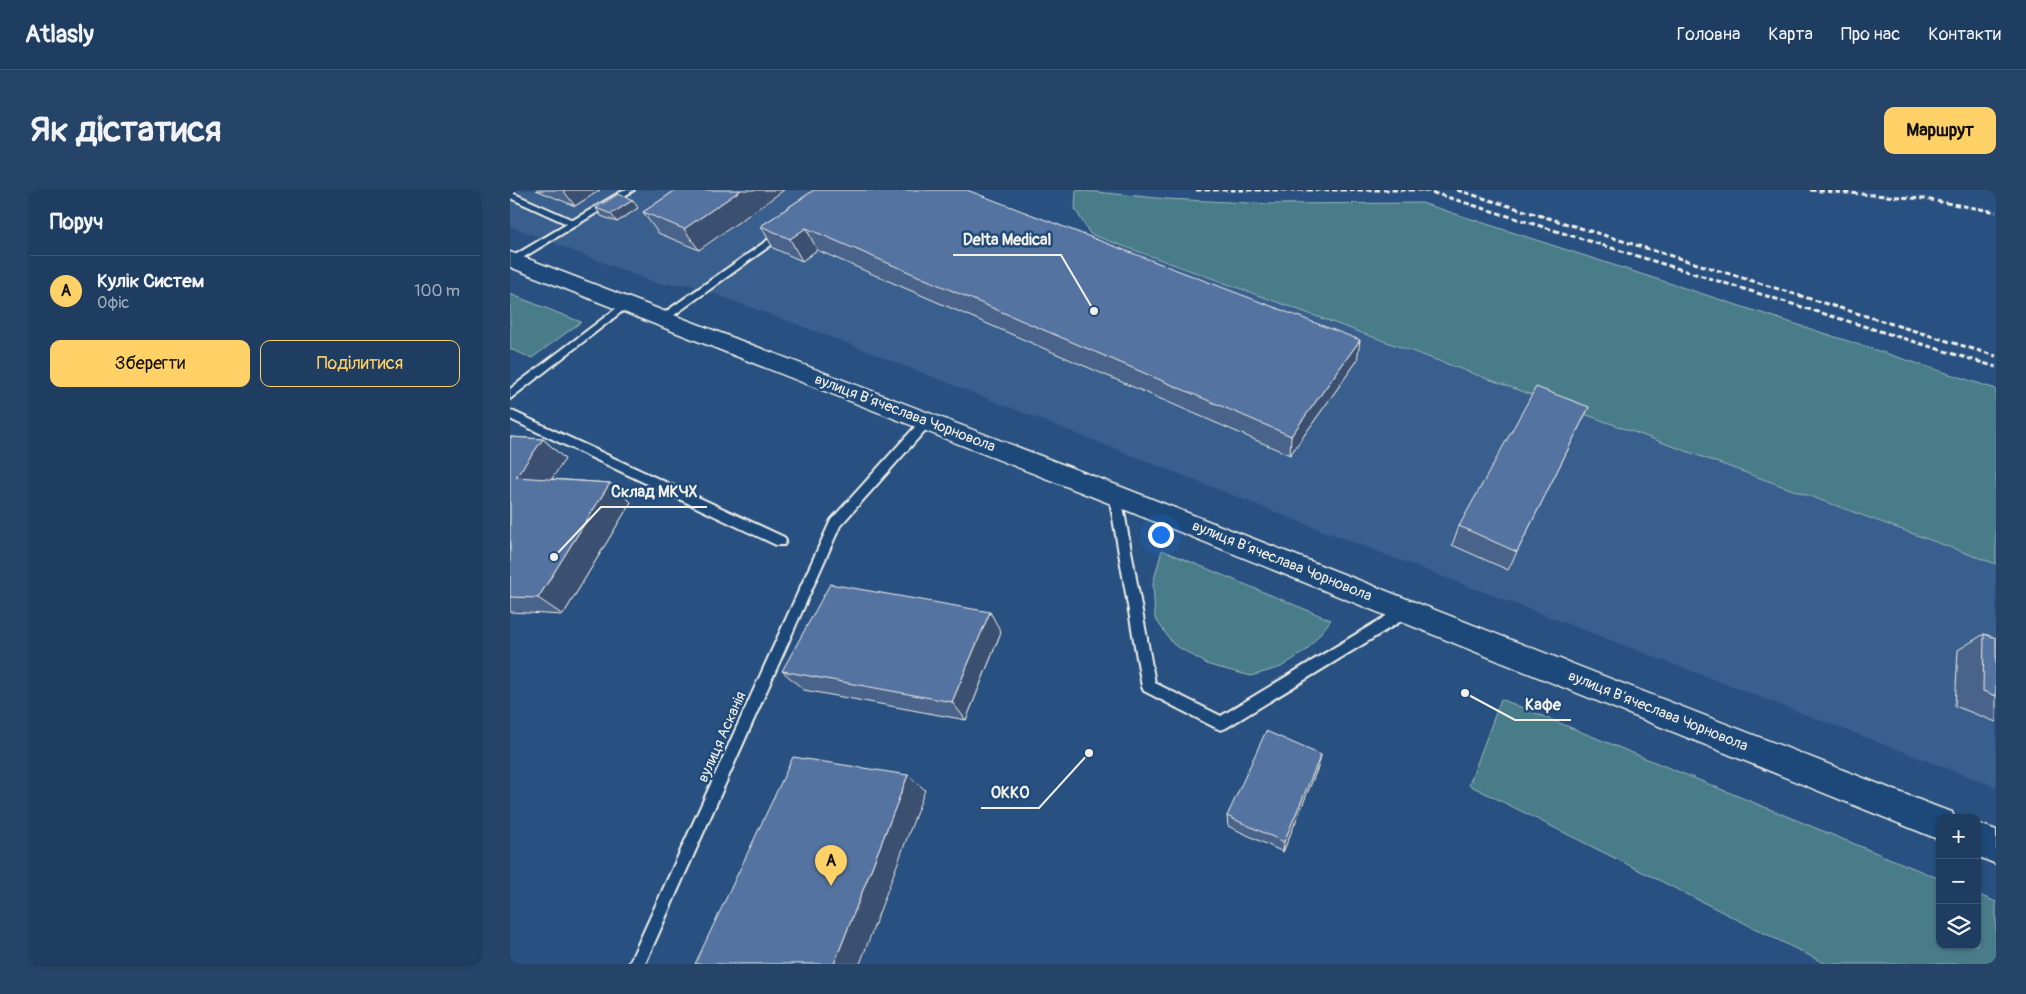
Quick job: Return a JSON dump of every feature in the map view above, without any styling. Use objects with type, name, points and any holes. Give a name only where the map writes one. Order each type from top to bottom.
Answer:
[{"type":"main road","name":"вулиця Вʼячеслава Чорновола","points":[[512,259],[1115,495],[1936,822]]},
{"type":"main road","points":[[1981,840],[1996,846]]},
{"type":"lane","points":[[512,259],[630,190]]},
{"type":"lane","points":[[510,195],[574,224]]},
{"type":"lane","points":[[662,319],[789,228]]},
{"type":"lane","points":[[510,395],[626,304]]},
{"type":"lane","points":[[510,414],[780,541]]},
{"type":"lane","name":"вулиця Асканія","points":[[637,964],[835,523],[926,422]]},
{"type":"lane","points":[[1115,495],[1149,687],[1220,723],[1406,611]]},
{"type":"shaded area","points":[[510,190],[966,190],[1996,564],[1996,787],[1326,532],[844,342],[688,284],[658,284],[510,226]]},
{"type":"green space","points":[[1076,190],[1167,199],[1270,204],[1422,203],[1996,389],[1996,564],[1090,234],[1075,209]]},
{"type":"green space","points":[[510,294],[581,322],[532,358],[510,349]]},
{"type":"green space","points":[[1162,550],[1331,620],[1307,650],[1281,667],[1251,676],[1209,665],[1173,644],[1155,618],[1153,583]]},
{"type":"green space","points":[[1501,699],[1936,877],[1936,949],[1981,949],[1981,896],[1996,902],[1996,964],[1826,964],[1469,785]]},
{"type":"building","points":[[676,190],[741,190],[684,229],[643,212]]},
{"type":"building","points":[[814,190],[967,190],[1360,340],[1291,436],[806,228],[790,239],[761,226]]},
{"type":"building","points":[[618,194],[633,200],[611,214],[596,208]]},
{"type":"building","points":[[1536,387],[1589,407],[1517,552],[1459,526]]},
{"type":"building","points":[[510,437],[543,439],[516,477],[610,483],[538,598],[510,597]]},
{"type":"building","points":[[830,584],[990,612],[952,702],[782,671]]},
{"type":"building","points":[[1984,634],[1996,638],[1996,696],[1983,691]]},
{"type":"building","points":[[1266,731],[1321,755],[1284,842],[1227,816]]},
{"type":"building","points":[[793,757],[908,775],[834,964],[695,964]]},
{"type":"railway","points":[[1196,190],[1424,190]]},
{"type":"railway","points":[[1424,190],[1431,190]]},
{"type":"railway","points":[[1424,190],[1996,367]]},
{"type":"railway","points":[[1457,190],[1996,356]]},
{"type":"railway","points":[[1810,190],[1925,199],[1996,212]]},
{"type":"place","name":"Delta Medical","points":[[1094,311]]},
{"type":"place","name":"Склад МКЧХ","points":[[554,557]]},
{"type":"place","name":"Кафе","points":[[1465,693]]},
{"type":"place","name":"ОККО","points":[[1089,753]]},
{"type":"place","name":"Кулік Систем","points":[[831,886]]}]
